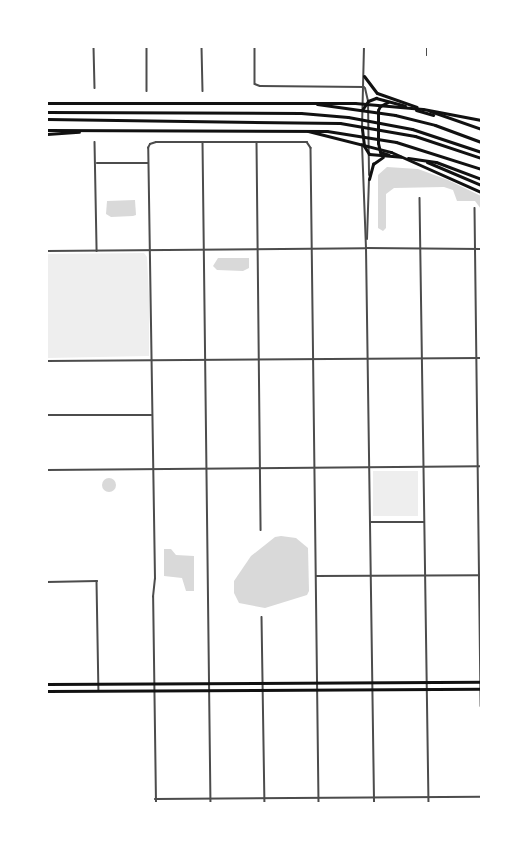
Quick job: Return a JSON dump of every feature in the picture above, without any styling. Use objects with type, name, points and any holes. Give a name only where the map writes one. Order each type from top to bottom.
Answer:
[{"type":"highway","points":[[364,76],[377,93],[481,128]]},
{"type":"highway","points":[[362,110],[368,101],[376,98],[445,117]]},
{"type":"highway","points":[[390,102],[380,106],[378,110],[378,144],[381,154],[395,157]]},
{"type":"highway","points":[[47,103],[355,103],[450,113],[481,120]]},
{"type":"highway","points":[[293,103],[355,108],[395,115],[435,125],[481,142]]},
{"type":"highway","points":[[47,112],[301,113],[355,118],[395,125],[434,135],[481,152]]},
{"type":"highway","points":[[47,119],[309,121],[355,124],[395,132],[481,158]]},
{"type":"highway","points":[[362,128],[364,146],[369,154],[383,157],[418,159],[452,167],[481,179]]},
{"type":"highway","points":[[305,129],[392,152],[481,192]]},
{"type":"highway","points":[[47,130],[305,129],[355,134],[396,142],[481,169]]},
{"type":"highway","points":[[47,134],[113,130]]},
{"type":"highway","points":[[369,179],[373,164],[383,157]]},
{"type":"highway","points":[[418,159],[481,185]]},
{"type":"main road","points":[[47,684],[318,684],[481,682]]},
{"type":"main road","points":[[47,691],[481,689]]},
{"type":"street","points":[[94,47],[95,88]]},
{"type":"street","points":[[147,47],[147,91]]},
{"type":"street","points":[[202,47],[202,91]]},
{"type":"street","points":[[255,47],[255,84],[266,87],[364,86]]},
{"type":"street","points":[[364,47],[362,128],[368,359],[368,467],[374,803]]},
{"type":"street","points":[[364,86],[368,101],[369,154],[366,248]]},
{"type":"street","points":[[95,142],[97,251]]},
{"type":"street","points":[[203,142],[211,803]]},
{"type":"street","points":[[156,803],[154,691],[155,579],[151,415],[149,145],[203,142],[307,142],[311,148],[319,803]]},
{"type":"street","points":[[257,142],[260,530]]},
{"type":"street","points":[[96,163],[148,163]]},
{"type":"street","points":[[420,198],[426,689],[429,803]]},
{"type":"street","points":[[475,208],[481,706]]},
{"type":"street","points":[[47,251],[366,248],[481,249]]},
{"type":"street","points":[[47,361],[481,358]]},
{"type":"street","points":[[47,415],[151,415]]},
{"type":"street","points":[[47,470],[481,466]]},
{"type":"street","points":[[369,522],[424,522]]},
{"type":"street","points":[[316,576],[480,575]]},
{"type":"street","points":[[47,582],[97,581],[99,691]]},
{"type":"street","points":[[262,617],[266,803]]},
{"type":"street","points":[[156,799],[481,797]]},
{"type":"lane","points":[[426,47],[426,55]]},
{"type":"shaded area","points":[[387,167],[418,169],[448,180],[481,196],[481,209],[475,201],[457,201],[453,190],[444,187],[394,188],[386,194],[386,228],[383,231],[378,228],[378,175]]},
{"type":"shaded area","points":[[135,200],[136,215],[111,217],[106,214],[107,201]]},
{"type":"shaded area","points":[[144,253],[147,257],[149,297],[149,356],[47,358],[47,254]]},
{"type":"shaded area","points":[[218,258],[249,258],[249,268],[243,271],[217,270],[213,266]]},
{"type":"shaded area","points":[[373,471],[418,471],[418,516],[373,516]]},
{"type":"shaded area","points":[[106,478],[112,478],[116,482],[116,488],[112,492],[106,492],[102,488],[102,482]]},
{"type":"shaded area","points":[[281,536],[296,538],[308,548],[309,591],[307,595],[265,608],[239,603],[234,593],[234,581],[251,556],[275,537]]},
{"type":"shaded area","points":[[164,549],[171,549],[176,555],[194,556],[194,591],[186,591],[182,578],[164,576]]}]
